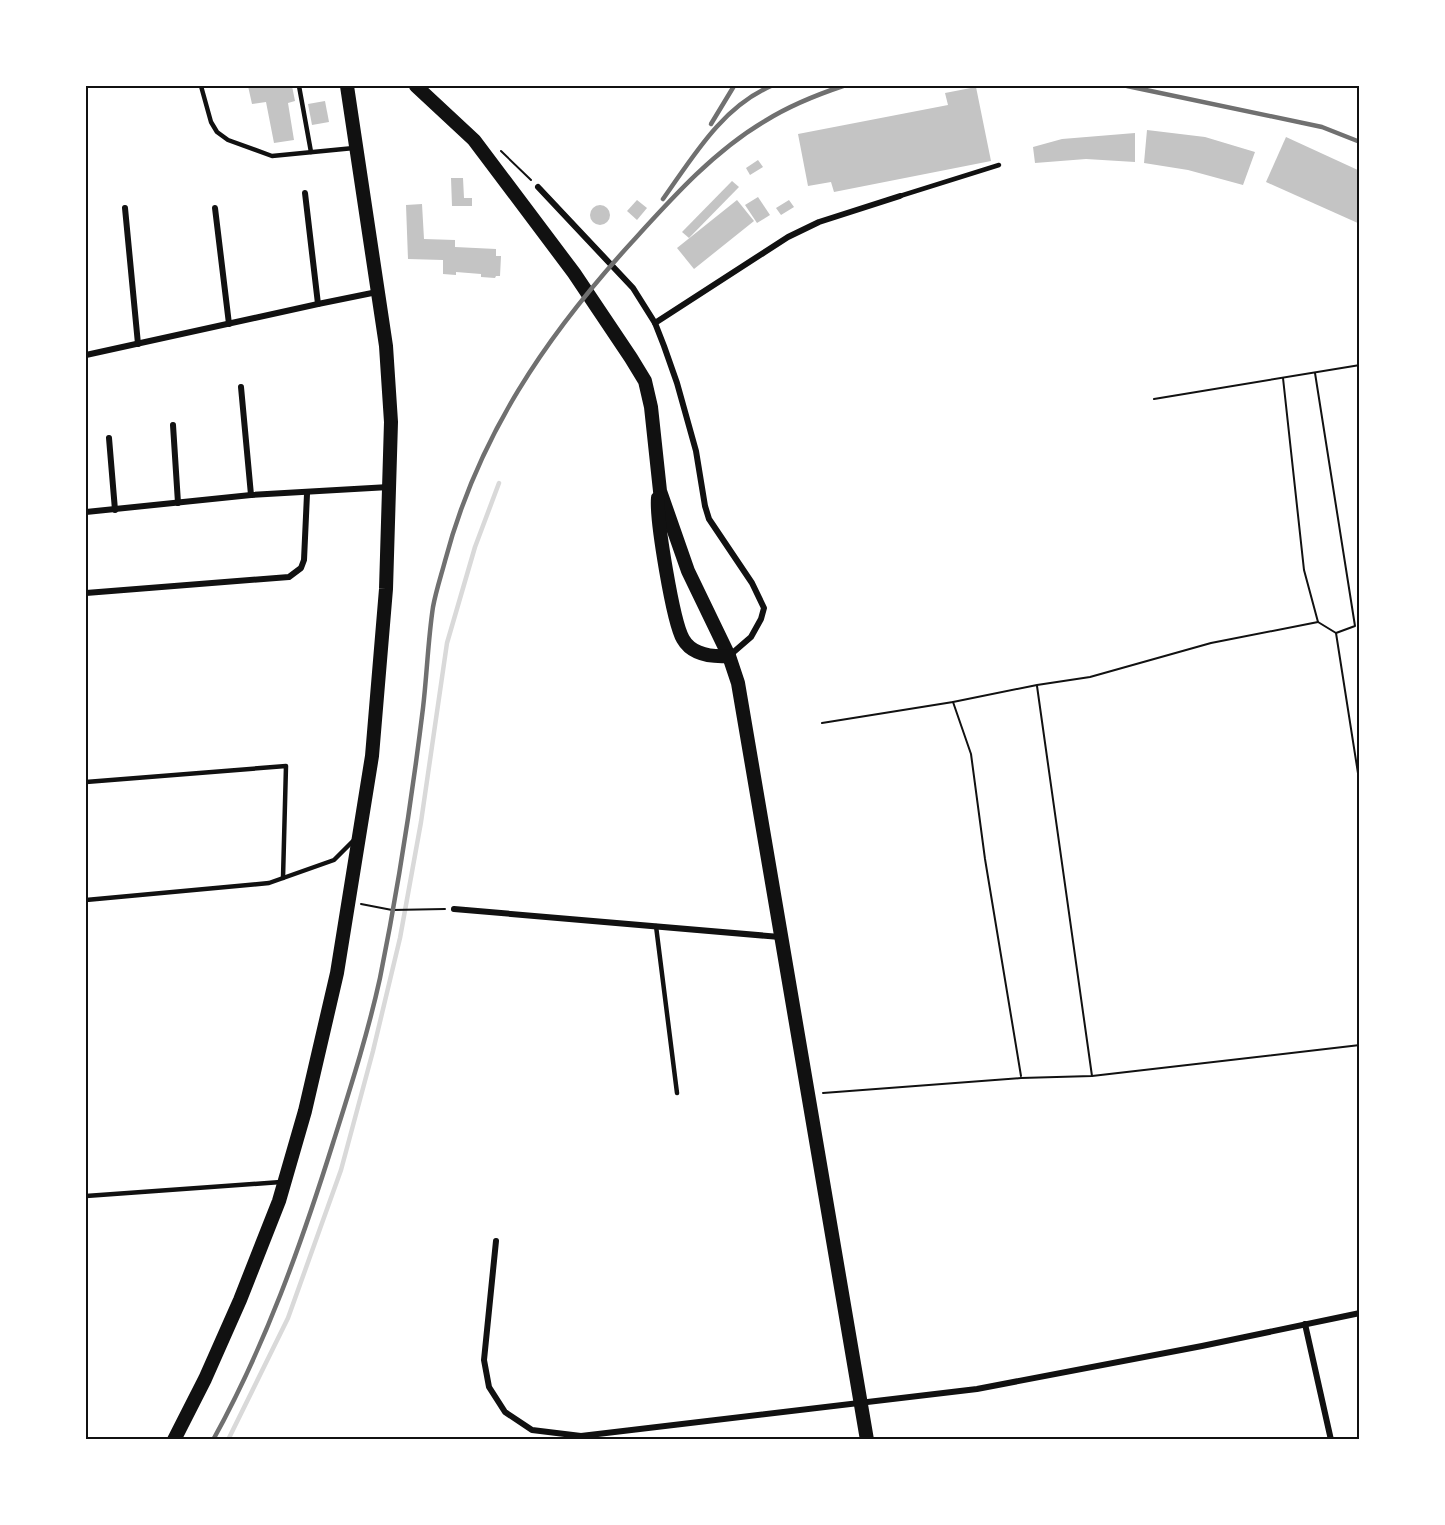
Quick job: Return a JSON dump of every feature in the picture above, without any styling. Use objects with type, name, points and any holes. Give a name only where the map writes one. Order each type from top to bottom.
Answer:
[{"type":"main road","points":[[174,1440],[205,1380],[240,1300],[284,1182],[305,1111],[337,973],[372,756],[386,589],[390,411],[386,346],[347,86]]},
{"type":"main road","points":[[416,86],[474,140],[574,273],[645,381],[651,407],[660,491],[688,571],[729,656],[739,688],[867,1440]]},
{"type":"main road","points":[[660,491],[658,514],[683,640],[696,651],[706,655],[729,656]]},
{"type":"street","points":[[538,187],[633,288],[655,323],[677,383],[690,428],[705,506],[710,519],[752,583],[764,608],[751,637],[729,656]]},
{"type":"street","points":[[305,193],[318,304]]},
{"type":"street","points":[[655,323],[788,237],[819,222],[900,196]]},
{"type":"street","points":[[125,208],[138,344]]},
{"type":"street","points":[[215,208],[229,324]]},
{"type":"street","points":[[86,355],[377,292]]},
{"type":"street","points":[[241,387],[251,495]]},
{"type":"street","points":[[173,424],[178,503]]},
{"type":"street","points":[[109,438],[116,510]]},
{"type":"street","points":[[86,512],[251,495],[307,494],[389,487]]},
{"type":"street","points":[[86,593],[289,577],[301,568],[304,561],[307,494]]},
{"type":"street","points":[[454,909],[781,938]]},
{"type":"street","points":[[496,1240],[484,1360],[489,1387],[505,1412],[532,1430],[580,1436],[977,1389],[1359,1313]]},
{"type":"street","points":[[1305,1324],[1331,1440]]},
{"type":"lane","points":[[201,86],[211,122],[217,132],[228,140],[272,156],[357,147]]},
{"type":"lane","points":[[299,86],[311,153]]},
{"type":"lane","points":[[900,196],[999,165]]},
{"type":"lane","points":[[86,782],[286,766],[283,878]]},
{"type":"lane","points":[[86,900],[269,883],[334,860],[361,833]]},
{"type":"lane","points":[[657,926],[677,1094]]},
{"type":"lane","points":[[86,1196],[284,1182]]},
{"type":"path","points":[[1154,399],[1359,365]]},
{"type":"path","points":[[1315,373],[1355,626],[1336,633]]},
{"type":"path","points":[[1282,378],[1304,570],[1318,622]]},
{"type":"path","points":[[822,723],[1090,677],[1211,643],[1318,622],[1336,633]]},
{"type":"path","points":[[1336,633],[1359,786]]},
{"type":"path","points":[[1037,685],[1092,1076]]},
{"type":"path","points":[[953,702],[971,754],[985,859],[1021,1078]]},
{"type":"path","points":[[350,902],[392,910],[454,909]]},
{"type":"path","points":[[808,1095],[1021,1078],[1092,1076],[1359,1045]]},
{"type":"building","points":[[248,86],[292,86],[295,101],[288,103],[294,140],[274,143],[266,102],[252,104]]},
{"type":"building","points":[[976,87],[991,161],[834,192],[831,182],[808,186],[798,134],[948,105],[945,93]]},
{"type":"building","points":[[325,101],[329,122],[312,125],[308,104]]},
{"type":"building","points":[[1147,130],[1205,137],[1255,152],[1243,185],[1188,170],[1144,163]]},
{"type":"building","points":[[1135,133],[1135,162],[1086,159],[1035,163],[1033,147],[1062,139]]},
{"type":"building","points":[[1286,137],[1360,171],[1360,224],[1266,182]]},
{"type":"building","points":[[758,160],[763,167],[750,175],[746,168]]},
{"type":"building","points":[[451,178],[463,178],[464,198],[472,198],[472,206],[452,206]]},
{"type":"building","points":[[732,181],[739,187],[689,238],[682,232]]},
{"type":"building","points":[[758,197],[770,215],[757,223],[745,205]]},
{"type":"building","points":[[637,200],[647,208],[637,220],[627,211]]},
{"type":"building","points":[[737,200],[754,221],[694,269],[677,248]]},
{"type":"building","points":[[789,200],[794,207],[781,215],[776,208]]},
{"type":"building","points":[[422,204],[424,239],[455,240],[455,247],[496,249],[496,256],[501,256],[500,276],[481,277],[481,274],[456,272],[456,275],[443,274],[443,260],[408,259],[406,205]]},
{"type":"building","points":[[600,205],[607,208],[610,215],[607,222],[600,225],[593,222],[590,215],[593,208]]},
{"type":"waterway","points":[[228,1440],[288,1318],[341,1170],[400,938],[421,822],[447,643],[475,547],[499,483]]},
{"type":"railway","points":[[711,124],[734,86]]},
{"type":"railway","points":[[663,199],[697,151],[723,120],[753,95],[771,86]]},
{"type":"railway","points":[[213,1440],[249,1368],[295,1257],[333,1143],[370,1019],[387,945],[399,877],[423,708],[433,607],[459,515],[476,472],[496,430],[544,351],[571,314],[662,209],[694,176],[746,133],[793,106],[843,86]]},
{"type":"railway","points":[[1127,86],[1322,127],[1360,142]]}]
